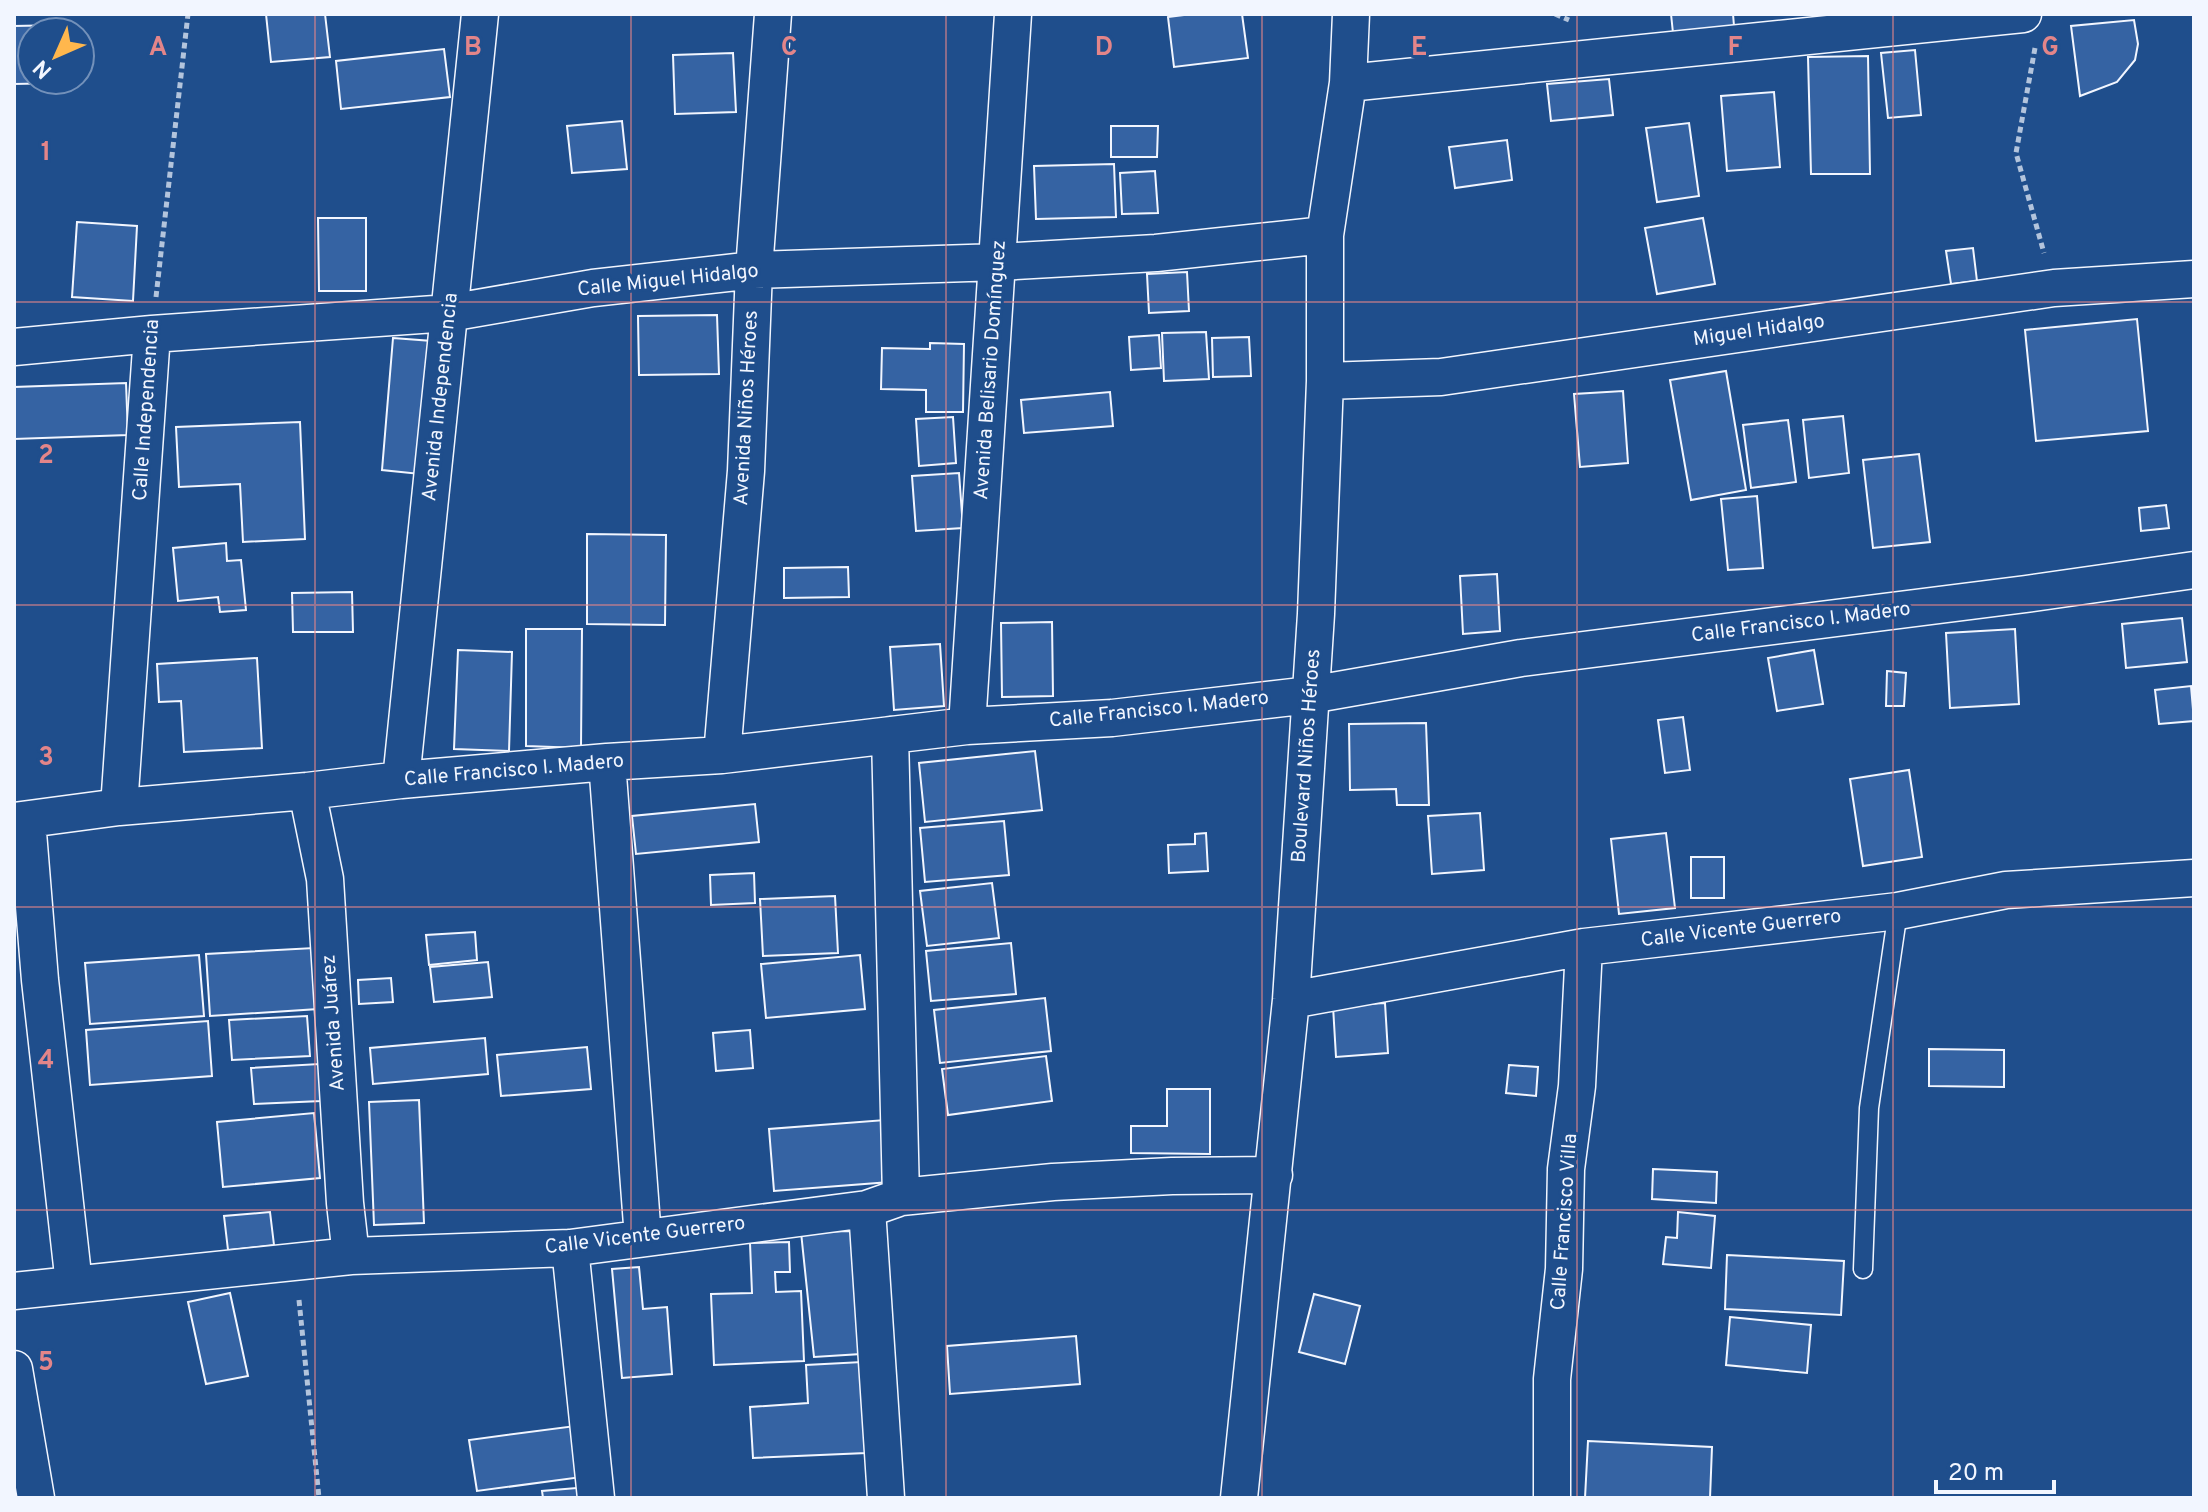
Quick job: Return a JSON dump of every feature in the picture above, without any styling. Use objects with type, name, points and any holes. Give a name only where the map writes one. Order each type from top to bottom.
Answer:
[{"type":"street","name":"Avenida Independencia","points":[[401,780],[480,14]]},
{"type":"street","name":"Avenida Niños Héroes","points":[[722,755],[746,471],[754,270],[773,14]]},
{"type":"street","name":"Avenida Belisario Domínguez","points":[[967,726],[1013,14]]},
{"type":"street","name":"Boulevard Niños Héroes","points":[[1239,1498],[1291,1000],[1316,614],[1325,381],[1325,235],[1348,83],[1351,14]]},
{"type":"street","points":[[1348,83],[2030,29]]},
{"type":"street","name":"Calle Miguel Hidalgo","points":[[14,347],[449,313],[593,288],[754,270],[1156,253],[1325,235]]},
{"type":"street","name":"Miguel Hidalgo","points":[[1325,381],[1441,377],[2054,288],[2194,279]]},
{"type":"street","name":"Calle Independencia","points":[[119,807],[152,334]]},
{"type":"street","name":"Calle Francisco I. Madero","points":[[21,820],[119,807],[401,780],[722,755],[967,726],[1112,718],[1310,695],[1521,658],[2194,570]]},
{"type":"street","points":[[890,735],[901,1197]]},
{"type":"street","points":[[607,762],[643,1238]]},
{"type":"street","name":"Avenida Juárez","points":[[307,791],[325,879],[351,1256]]},
{"type":"street","points":[[21,820],[74,1284]]},
{"type":"street","name":"Calle Vicente Guerrero","points":[[1291,1000],[1584,947],[1898,911],[2006,890],[2194,878]]},
{"type":"street","name":"Calle Francisco Villa","points":[[1552,1498],[1552,1379],[1564,1269],[1566,1169],[1577,1086],[1584,947]]},
{"type":"street","name":"Calle Vicente Guerrero","points":[[14,1291],[351,1256],[570,1248],[867,1209],[901,1197],[1053,1182],[1274,1175]]},
{"type":"street","points":[[867,1209],[886,1498]]},
{"type":"street","points":[[570,1248],[596,1498]]},
{"type":"street","points":[[14,1369],[36,1498]]},
{"type":"lane","points":[[1863,1269],[1869,1108],[1898,911]]},
{"type":"path","name":"Calle Independencia","points":[[152,334],[188,14]]},
{"type":"path","points":[[2030,29],[2016,153],[2054,288]]},
{"type":"path","points":[[295,1261],[319,1498]]},
{"type":"building","points":[[266,14],[325,14],[330,57],[271,62]]},
{"type":"building","points":[[1242,14],[1248,58],[1174,67],[1168,17]]},
{"type":"building","points":[[1671,14],[1733,14],[1734,26],[1673,33]]},
{"type":"building","points":[[2134,20],[2138,44],[2135,60],[2117,82],[2080,96],[2071,26]]},
{"type":"building","points":[[14,26],[16,26],[14,84]]},
{"type":"building","points":[[444,49],[450,97],[341,109],[336,61]]},
{"type":"building","points":[[1915,50],[1921,115],[1888,118],[1881,53]]},
{"type":"building","points":[[733,53],[736,112],[675,114],[673,55]]},
{"type":"building","points":[[1868,56],[1870,174],[1811,174],[1808,57]]},
{"type":"building","points":[[1609,79],[1613,115],[1551,121],[1547,84]]},
{"type":"building","points":[[1774,92],[1780,167],[1727,171],[1721,96]]},
{"type":"building","points":[[622,121],[627,169],[572,173],[567,126]]},
{"type":"building","points":[[1689,123],[1699,196],[1657,202],[1646,128]]},
{"type":"building","points":[[1111,126],[1158,126],[1157,157],[1111,157]]},
{"type":"building","points":[[1507,140],[1512,180],[1455,188],[1449,147]]},
{"type":"building","points":[[1114,164],[1116,217],[1036,219],[1034,166]]},
{"type":"building","points":[[1155,171],[1158,213],[1122,214],[1120,173]]},
{"type":"building","points":[[318,218],[366,218],[366,291],[319,291]]},
{"type":"building","points":[[1703,218],[1715,284],[1657,294],[1645,228]]},
{"type":"building","points":[[77,222],[137,226],[133,301],[72,297]]},
{"type":"building","points":[[1973,248],[1977,281],[1951,284],[1946,251]]},
{"type":"building","points":[[1187,272],[1189,311],[1149,313],[1147,274]]},
{"type":"building","points":[[717,315],[719,374],[639,375],[638,316]]},
{"type":"building","points":[[2137,319],[2148,431],[2036,441],[2025,330]]},
{"type":"building","points":[[1206,332],[1209,379],[1164,381],[1162,333]]},
{"type":"building","points":[[1159,335],[1161,368],[1131,370],[1129,337]]},
{"type":"building","points":[[1249,337],[1251,376],[1213,377],[1212,338]]},
{"type":"building","points":[[393,338],[432,341],[420,474],[382,470]]},
{"type":"building","points":[[930,343],[964,344],[963,412],[926,412],[926,390],[881,389],[882,348],[930,349]]},
{"type":"building","points":[[1726,371],[1746,490],[1691,500],[1670,380]]},
{"type":"building","points":[[126,383],[128,435],[14,439],[14,387]]},
{"type":"building","points":[[1623,391],[1628,463],[1580,467],[1574,394]]},
{"type":"building","points":[[1110,392],[1113,426],[1024,433],[1021,400]]},
{"type":"building","points":[[1843,416],[1849,473],[1809,478],[1803,420]]},
{"type":"building","points":[[953,417],[956,463],[919,466],[916,419]]},
{"type":"building","points":[[1788,420],[1796,482],[1751,488],[1743,425]]},
{"type":"building","points":[[300,422],[305,539],[243,542],[240,484],[179,487],[176,427]]},
{"type":"building","points":[[1919,454],[1930,542],[1873,548],[1863,460]]},
{"type":"building","points":[[959,473],[963,528],[916,531],[912,476]]},
{"type":"building","points":[[1757,496],[1763,568],[1728,570],[1721,499]]},
{"type":"building","points":[[2166,505],[2169,528],[2141,531],[2139,508]]},
{"type":"building","points":[[587,534],[666,535],[665,625],[587,624]]},
{"type":"building","points":[[226,543],[227,561],[241,560],[246,610],[220,612],[218,597],[178,601],[173,548]]},
{"type":"building","points":[[848,567],[849,597],[784,598],[784,568]]},
{"type":"building","points":[[1497,574],[1500,631],[1463,634],[1460,576]]},
{"type":"building","points":[[352,592],[353,632],[293,632],[292,593]]},
{"type":"building","points":[[2182,618],[2187,662],[2126,668],[2122,624]]},
{"type":"building","points":[[1052,622],[1053,696],[1002,697],[1001,623]]},
{"type":"building","points":[[526,629],[582,629],[581,748],[526,746]]},
{"type":"building","points":[[2015,629],[2019,704],[1950,708],[1946,633]]},
{"type":"building","points":[[940,644],[944,706],[894,710],[890,647]]},
{"type":"building","points":[[458,650],[512,652],[509,751],[454,749]]},
{"type":"building","points":[[1814,650],[1823,704],[1777,711],[1768,658]]},
{"type":"building","points":[[257,658],[262,748],[184,752],[181,701],[159,702],[157,664]]},
{"type":"building","points":[[1887,671],[1906,673],[1904,706],[1886,706]]},
{"type":"building","points":[[2191,686],[2194,721],[2159,724],[2155,690]]},
{"type":"building","points":[[1683,717],[1690,770],[1665,773],[1658,720]]},
{"type":"building","points":[[1426,723],[1429,805],[1397,805],[1396,789],[1350,790],[1349,724]]},
{"type":"building","points":[[1035,751],[1042,810],[925,822],[919,763]]},
{"type":"building","points":[[1909,770],[1922,857],[1863,866],[1850,779]]},
{"type":"building","points":[[755,804],[759,842],[636,854],[632,816]]},
{"type":"building","points":[[1480,813],[1484,870],[1432,874],[1428,816]]},
{"type":"building","points":[[1004,821],[1009,875],[925,882],[920,828]]},
{"type":"building","points":[[1206,833],[1208,871],[1169,873],[1168,845],[1195,844],[1195,834]]},
{"type":"building","points":[[1666,833],[1675,908],[1619,914],[1611,839]]},
{"type":"building","points":[[1691,857],[1724,857],[1724,898],[1691,898]]},
{"type":"building","points":[[754,873],[755,903],[711,905],[710,875]]},
{"type":"building","points":[[992,883],[999,938],[927,946],[920,891]]},
{"type":"building","points":[[835,896],[838,953],[763,956],[760,899]]},
{"type":"building","points":[[475,932],[477,960],[429,965],[426,935]]},
{"type":"building","points":[[1011,943],[1016,994],[931,1001],[926,951]]},
{"type":"building","points":[[314,948],[318,1009],[210,1016],[206,954]]},
{"type":"building","points":[[199,955],[204,1016],[90,1024],[85,963]]},
{"type":"building","points":[[860,955],[865,1009],[766,1018],[761,964]]},
{"type":"building","points":[[488,962],[492,997],[434,1002],[430,967]]},
{"type":"building","points":[[391,978],[393,1002],[359,1004],[358,980]]},
{"type":"building","points":[[1045,998],[1051,1051],[940,1063],[934,1010]]},
{"type":"building","points":[[1385,1003],[1388,1053],[1336,1057],[1333,1006]]},
{"type":"building","points":[[307,1016],[310,1056],[232,1060],[229,1020]]},
{"type":"building","points":[[208,1021],[212,1076],[90,1085],[86,1030]]},
{"type":"building","points":[[750,1030],[753,1068],[716,1071],[713,1033]]},
{"type":"building","points":[[485,1038],[488,1074],[373,1084],[370,1048]]},
{"type":"building","points":[[587,1047],[591,1089],[501,1096],[497,1055]]},
{"type":"building","points":[[1929,1049],[2004,1050],[2004,1087],[1929,1086]]},
{"type":"building","points":[[1046,1056],[1052,1101],[948,1115],[942,1069]]},
{"type":"building","points":[[319,1064],[321,1101],[254,1104],[251,1068]]},
{"type":"building","points":[[1509,1065],[1538,1067],[1536,1096],[1506,1093]]},
{"type":"building","points":[[1167,1089],[1210,1089],[1210,1154],[1131,1153],[1131,1126],[1167,1126]]},
{"type":"building","points":[[419,1100],[424,1223],[374,1225],[369,1102]]},
{"type":"building","points":[[314,1113],[320,1178],[223,1187],[217,1122]]},
{"type":"building","points":[[885,1120],[890,1182],[774,1191],[769,1129]]},
{"type":"building","points":[[1653,1169],[1717,1172],[1716,1203],[1652,1199]]},
{"type":"building","points":[[270,1212],[274,1245],[228,1250],[224,1216]]},
{"type":"building","points":[[1678,1212],[1715,1216],[1711,1268],[1663,1264],[1666,1237],[1677,1238]]},
{"type":"building","points":[[856,1231],[861,1354],[814,1357],[801,1232]]},
{"type":"building","points":[[789,1242],[790,1272],[775,1272],[776,1292],[801,1291],[804,1361],[714,1365],[711,1294],[752,1293],[750,1243]]},
{"type":"building","points":[[1727,1255],[1844,1261],[1841,1315],[1725,1309]]},
{"type":"building","points":[[639,1267],[643,1309],[667,1307],[672,1374],[622,1378],[612,1269]]},
{"type":"building","points":[[230,1293],[248,1376],[206,1384],[188,1302]]},
{"type":"building","points":[[1314,1294],[1360,1306],[1345,1364],[1299,1352]]},
{"type":"building","points":[[1730,1317],[1811,1325],[1807,1373],[1726,1365]]},
{"type":"building","points":[[1076,1336],[1080,1384],[950,1394],[947,1346]]},
{"type":"building","points":[[862,1362],[866,1453],[753,1458],[750,1407],[808,1403],[806,1365]]},
{"type":"building","points":[[575,1426],[582,1477],[477,1491],[469,1440]]},
{"type":"building","points":[[1588,1441],[1712,1447],[1710,1498],[1585,1498]]},
{"type":"building","points":[[588,1487],[588,1498],[543,1498],[542,1491]]}]
